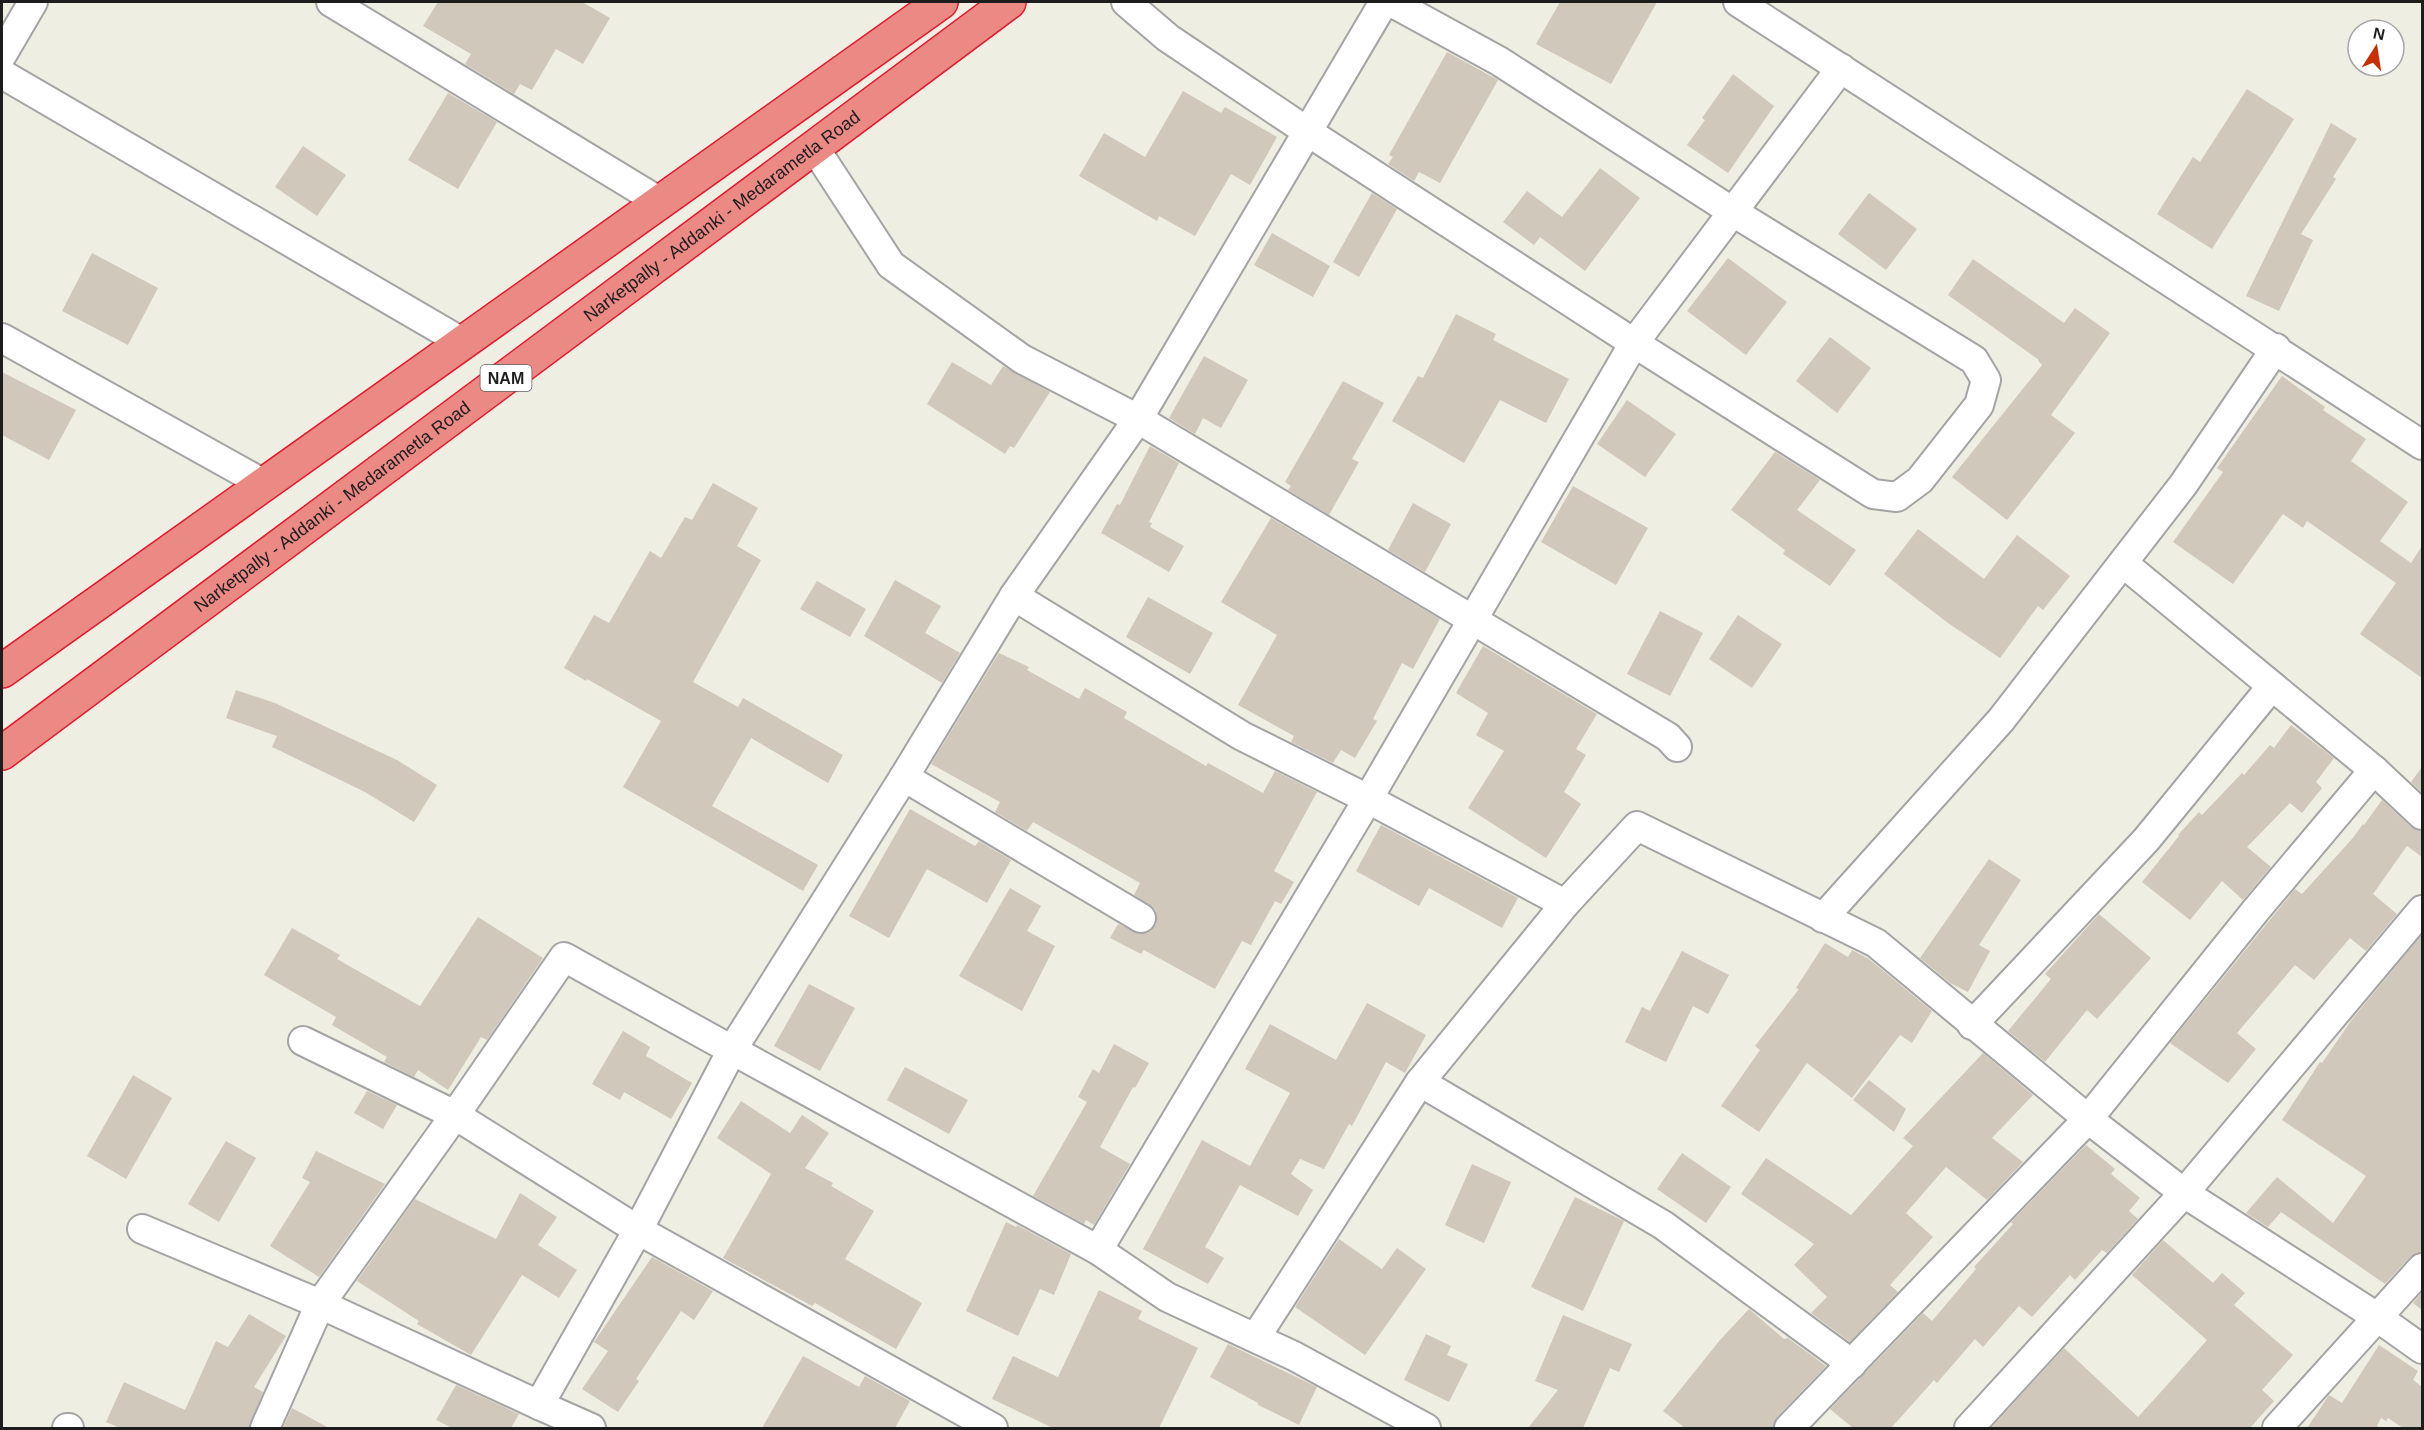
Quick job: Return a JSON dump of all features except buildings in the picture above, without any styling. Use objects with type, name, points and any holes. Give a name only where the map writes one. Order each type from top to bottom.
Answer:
[{"type":"highway","points":[[2,671],[941,2]]},
{"type":"highway","name":"Narketpally - Addanki - Medarametla Road","points":[[2,753],[1009,2]]},
{"type":"street","points":[[2,55],[33,2]]},
{"type":"street","points":[[330,2],[660,202]]},
{"type":"street","points":[[1126,2],[1168,38],[1308,132],[1873,494],[1897,497],[1920,480],[1979,405],[1986,380],[1974,360],[1733,212],[1499,60],[1391,2]]},
{"type":"street","points":[[540,1405],[638,1230],[732,1050],[904,777],[1014,596],[1138,419],[1384,2]]},
{"type":"street","points":[[1738,2],[2276,348],[2422,445]]},
{"type":"street","points":[[1098,1250],[1368,800],[1634,343],[1840,68]]},
{"type":"street","points":[[2,74],[462,342]]},
{"type":"street","points":[[814,147],[891,265],[1022,359],[1138,419],[1668,737],[1677,747]]},
{"type":"street","points":[[2,338],[264,484]]},
{"type":"street","points":[[1823,918],[2001,720],[2183,485],[2276,348]]},
{"type":"street","points":[[2123,563],[2374,770],[2422,815]]},
{"type":"street","points":[[1014,596],[1242,736],[1565,904]]},
{"type":"street","points":[[1972,1025],[2146,840],[2272,686]]},
{"type":"street","points":[[1789,1428],[2088,1119],[2256,910],[2374,770]]},
{"type":"street","points":[[904,777],[1141,918]]},
{"type":"street","points":[[1256,1337],[1420,1082],[1565,904],[1637,826],[1876,943],[1972,1025],[2184,1193],[2377,1317],[2422,1349]]},
{"type":"street","points":[[1968,1428],[2184,1193],[2422,910]]},
{"type":"street","points":[[265,1428],[320,1304],[564,957],[1098,1250],[1167,1297],[1294,1356],[1424,1428]]},
{"type":"street","points":[[303,1041],[455,1115],[638,1230],[985,1427]]},
{"type":"street","points":[[1420,1082],[1663,1226],[1852,1364]]},
{"type":"street","points":[[142,1229],[320,1304],[591,1428]]},
{"type":"street","points":[[2277,1428],[2422,1268]]}]
